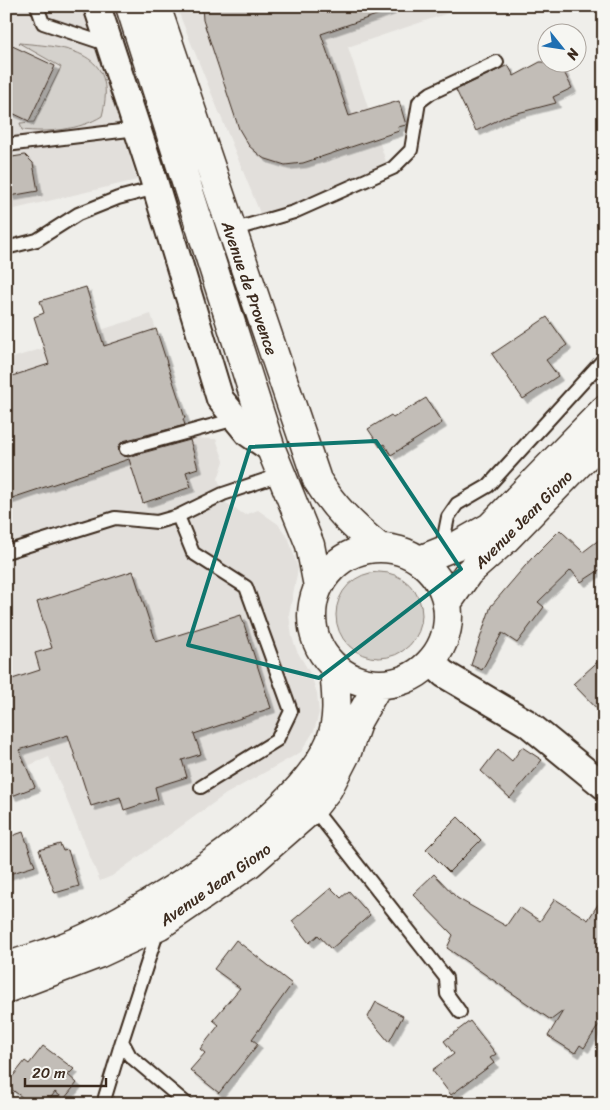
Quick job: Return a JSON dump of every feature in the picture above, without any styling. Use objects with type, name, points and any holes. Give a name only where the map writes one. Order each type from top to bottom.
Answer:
[{"type":"main road","name":"Avenue de Provence","points":[[130,6],[218,235],[317,480],[329,500],[352,525],[380,548]]},
{"type":"main road","name":"Avenue de Provence","points":[[156,6],[218,235],[271,449],[310,545],[318,586]]},
{"type":"main road","name":"Avenue Jean Giono","points":[[430,556],[490,527],[604,410]]},
{"type":"main road","name":"Avenue Jean Giono","points":[[447,603],[468,573],[505,540],[604,438]]},
{"type":"main road","points":[[380,548],[430,556],[447,603],[447,624],[444,638],[431,662],[416,674],[398,682],[378,685],[362,683],[347,677],[334,668],[320,650],[312,629],[312,607],[318,586],[329,570],[344,558],[361,550],[380,548]]},
{"type":"main road","name":"Avenue Jean Giono","points":[[6,967],[90,936],[151,903],[234,846],[285,802],[309,776],[330,742],[337,713],[334,668]]},
{"type":"main road","name":"Avenue Jean Giono","points":[[6,989],[98,954],[160,924],[249,864],[313,808],[328,789],[347,752],[358,720],[378,685]]},
{"type":"street","points":[[97,6],[156,188],[220,399],[248,433],[271,449]]},
{"type":"street","points":[[431,662],[444,674],[528,723],[603,783]]},
{"type":"lane","points":[[37,6],[43,23],[109,45]]},
{"type":"lane","points":[[218,235],[294,212],[393,168],[411,150],[419,102],[431,93],[497,62]]},
{"type":"lane","points":[[6,144],[137,129]]},
{"type":"lane","points":[[6,248],[37,240],[78,214],[118,198],[156,188]]},
{"type":"lane","points":[[430,556],[448,517],[457,504],[488,486],[604,359]]},
{"type":"lane","points":[[126,449],[236,419]]},
{"type":"lane","points":[[6,552],[115,518],[157,522],[178,516],[223,494],[280,475]]},
{"type":"lane","points":[[178,516],[193,553],[246,587],[290,711],[277,740],[201,787]]},
{"type":"lane","points":[[313,808],[446,978],[447,994],[460,1012]]},
{"type":"lane","points":[[108,1102],[122,1041],[160,924]]},
{"type":"lane","points":[[122,1041],[130,1056],[187,1104]]},
{"type":"highlighted area","points":[[376,441],[461,569],[319,678],[188,645],[250,447]]},
{"type":"shaded area","points":[[6,6],[83,6],[137,180],[6,211]]},
{"type":"shaded area","points":[[176,6],[469,6],[348,47],[386,162],[298,203],[260,213]]},
{"type":"shaded area","points":[[19,43],[55,47],[71,51],[85,57],[96,65],[103,78],[105,94],[102,116],[84,125],[63,129],[22,130],[20,123],[34,122],[61,67]]},
{"type":"shaded area","points":[[151,314],[191,438],[216,439],[224,461],[218,479],[226,503],[245,515],[258,510],[278,524],[289,539],[298,569],[289,614],[292,637],[297,651],[311,675],[317,693],[319,713],[314,731],[301,752],[226,794],[112,876],[100,881],[49,757],[6,775],[6,360]]},
{"type":"shaded area","points":[[379,572],[395,575],[403,579],[415,591],[419,599],[422,615],[419,631],[415,639],[403,651],[395,655],[379,658],[363,655],[355,651],[343,639],[339,631],[336,615],[339,599],[343,591],[355,579],[363,575]]},
{"type":"building","points":[[202,6],[390,6],[391,10],[321,34],[349,116],[399,101],[406,125],[398,127],[399,131],[303,163],[285,165],[263,158],[249,146],[239,129],[203,20]]},
{"type":"building","points":[[6,43],[55,66],[29,121],[6,110]]},
{"type":"building","points":[[538,63],[538,72],[564,72],[572,88],[553,97],[556,103],[506,116],[476,131],[456,90],[508,65],[514,76]]},
{"type":"building","points":[[25,155],[33,163],[38,191],[10,196],[10,194],[6,194],[6,158]]},
{"type":"building","points":[[86,287],[104,346],[156,329],[185,418],[183,419],[185,425],[123,441],[118,447],[120,454],[128,457],[190,440],[198,468],[186,472],[191,487],[143,503],[129,459],[6,500],[6,378],[49,364],[34,317],[44,313],[40,301]]},
{"type":"building","points":[[547,317],[567,345],[546,360],[558,376],[523,399],[492,354]]},
{"type":"building","points":[[426,398],[442,423],[391,455],[384,444],[380,447],[368,429],[391,415],[393,418]]},
{"type":"building","points":[[560,530],[583,552],[604,536],[604,567],[581,582],[571,570],[538,602],[544,607],[517,643],[502,633],[482,670],[471,665],[491,606],[531,559]]},
{"type":"building","points":[[133,571],[156,642],[241,615],[271,708],[194,734],[201,754],[182,760],[187,777],[155,787],[158,799],[124,810],[120,797],[91,806],[68,735],[19,750],[35,787],[12,796],[6,784],[6,681],[40,670],[35,653],[52,648],[37,602]]},
{"type":"building","points":[[604,656],[604,716],[573,684]]},
{"type":"building","points":[[522,747],[542,760],[510,798],[481,771],[498,749],[512,761]]},
{"type":"building","points":[[458,817],[481,840],[449,872],[426,849]]},
{"type":"building","points":[[23,832],[35,866],[6,875],[6,838]]},
{"type":"building","points":[[60,844],[63,851],[68,850],[79,886],[55,893],[39,850]]},
{"type":"building","points":[[434,874],[457,898],[506,926],[519,907],[540,921],[555,899],[588,920],[604,895],[604,1017],[584,1048],[580,1045],[575,1053],[548,1036],[563,1011],[551,1020],[447,948],[453,935],[413,894]]},
{"type":"building","points":[[331,888],[341,898],[349,891],[370,915],[331,949],[318,935],[309,943],[292,921]]},
{"type":"building","points":[[236,940],[292,984],[252,1039],[258,1044],[219,1093],[190,1070],[205,1053],[200,1049],[219,1025],[213,1020],[240,988],[214,969]]},
{"type":"building","points":[[376,1002],[403,1016],[389,1042],[368,1017]]},
{"type":"building","points":[[470,1021],[496,1054],[490,1058],[494,1063],[451,1095],[432,1070],[454,1054],[444,1041]]},
{"type":"building","points":[[43,1046],[74,1069],[68,1075],[77,1083],[64,1099],[55,1092],[46,1104],[31,1104],[6,1085],[25,1061],[29,1064]]}]
